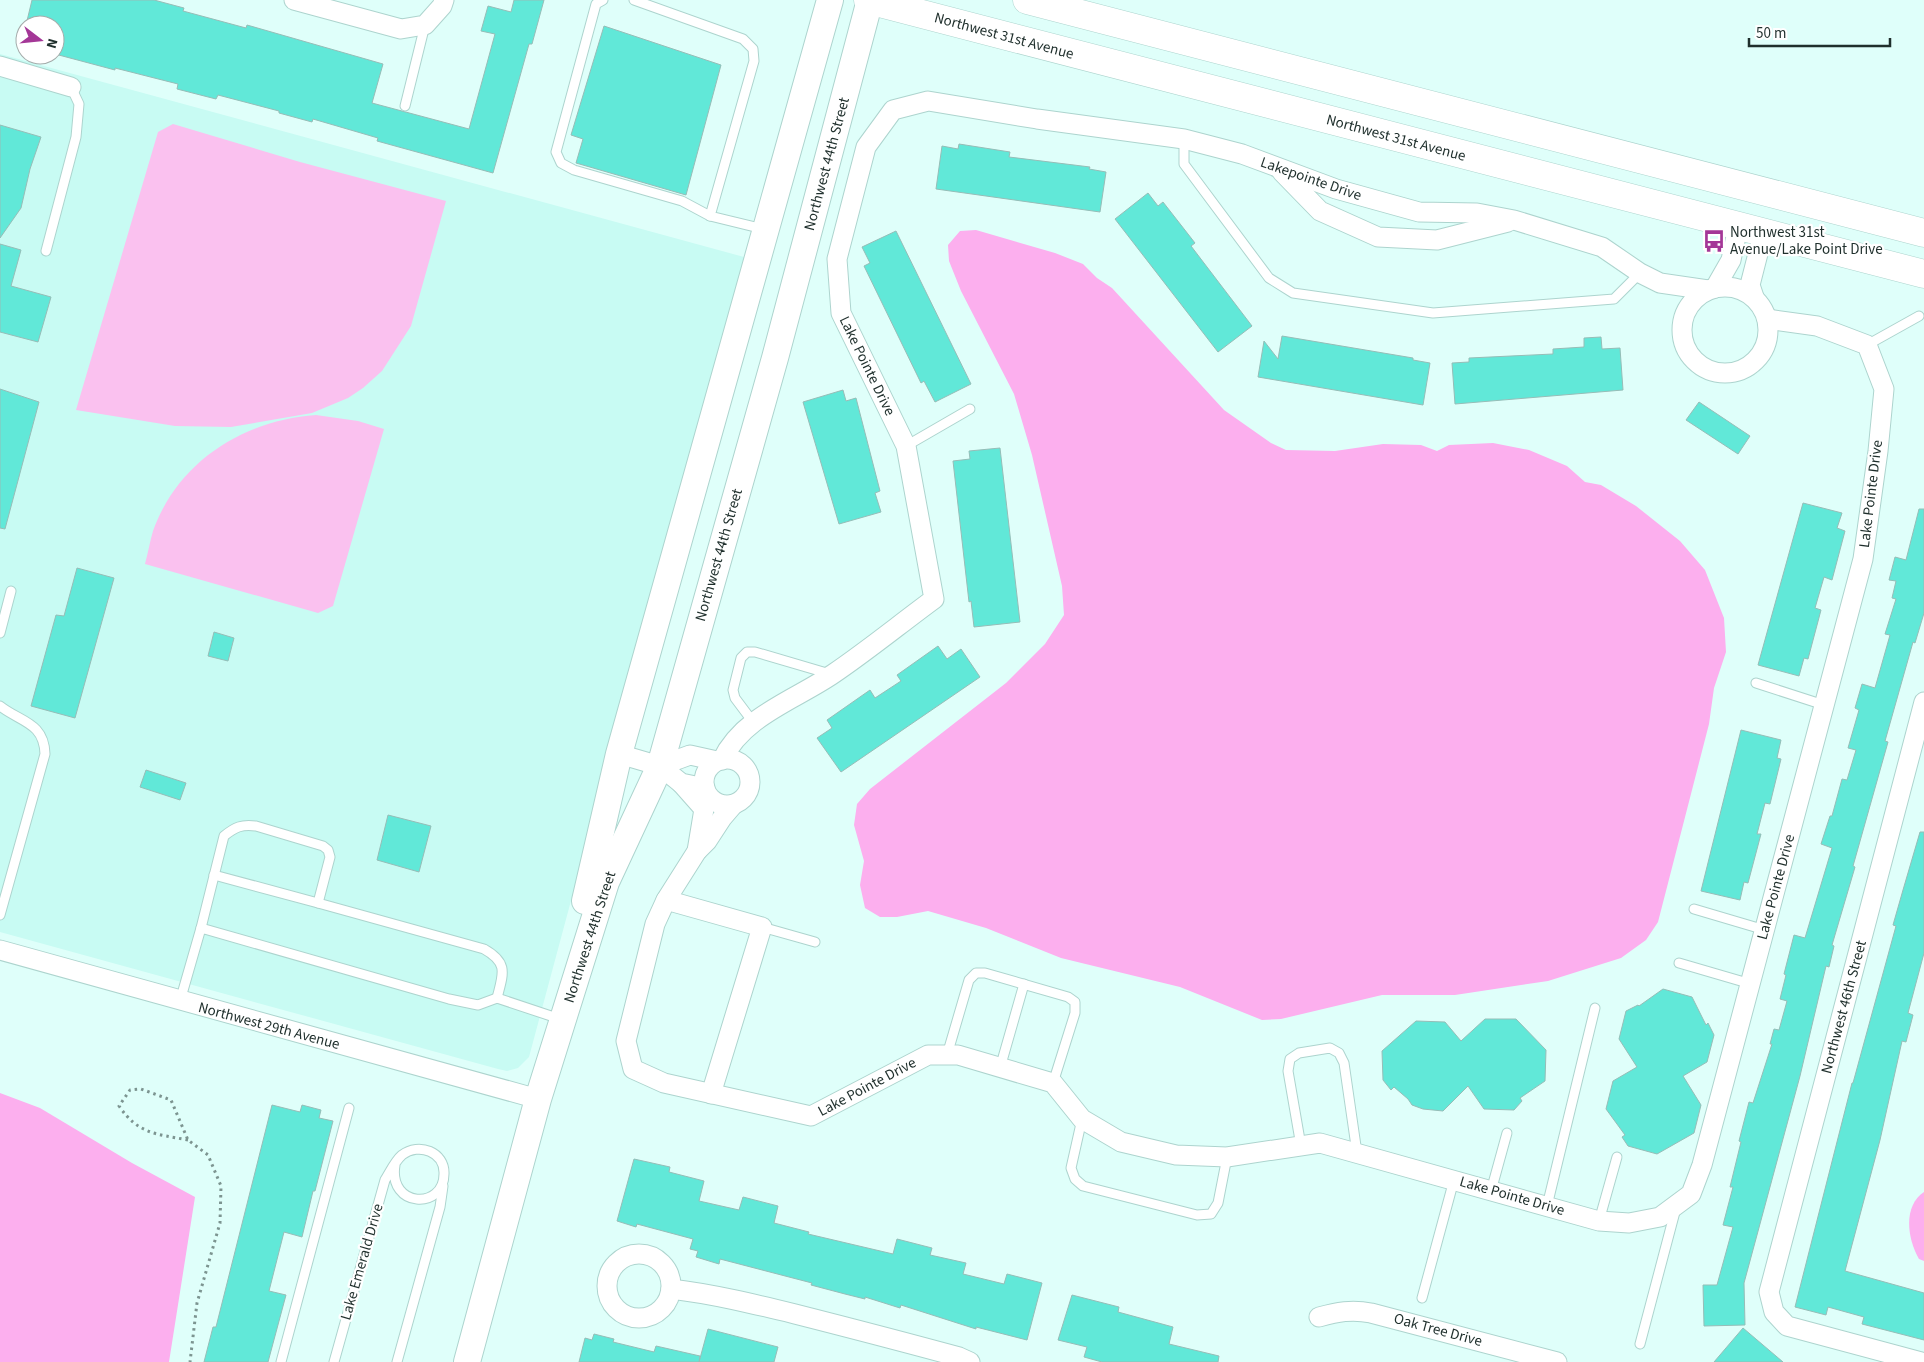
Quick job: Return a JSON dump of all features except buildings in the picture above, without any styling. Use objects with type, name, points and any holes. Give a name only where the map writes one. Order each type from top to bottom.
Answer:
[{"type":"main road","name":"Northwest 31st Avenue","points":[[869,0],[1924,274]]},
{"type":"main road","points":[[1027,0],[1924,233]]},
{"type":"street","points":[[294,0],[401,29],[425,25],[442,6],[444,0]]},
{"type":"street","name":"Northwest 44th Street","points":[[467,1362],[538,1099],[619,754],[735,347],[830,0]]},
{"type":"street","name":"Northwest 44th Street","points":[[538,1099],[606,882],[660,766],[775,358],[869,0]]},
{"type":"street","points":[[0,66],[71,87]]},
{"type":"street","name":"Lake Pointe Drive","points":[[705,788],[704,782],[708,770],[719,761],[728,748],[753,722],[832,675],[934,599],[906,446],[841,313],[837,259],[866,148],[893,110],[928,101],[1109,129]]},
{"type":"street","name":"Lakepointe Drive","points":[[1109,129],[1184,139],[1242,154],[1336,190],[1419,212],[1477,213],[1514,220]]},
{"type":"street","points":[[1278,168],[1320,211],[1378,237],[1437,240],[1514,220],[1602,247],[1640,273],[1660,283],[1674,296],[1685,314]]},
{"type":"street","points":[[1751,230],[1750,285],[1754,297],[1763,308],[1769,325],[1768,340],[1762,354],[1750,367],[1739,372],[1724,374],[1713,372],[1693,360],[1685,346],[1682,335],[1685,314],[1693,301],[1711,289],[1751,230]]},
{"type":"street","points":[[1660,283],[1711,289],[1738,288],[1754,297]]},
{"type":"street","points":[[1767,319],[1817,326],[1867,345]]},
{"type":"street","name":"Lake Pointe Drive","points":[[753,722],[746,737],[743,766],[749,777],[750,784],[745,796],[728,811],[707,841],[697,851],[666,900],[655,924],[626,1041],[633,1069],[664,1083],[812,1116],[928,1055],[958,1055],[1053,1083],[1082,1119],[1121,1142],[1176,1155],[1227,1157],[1320,1143],[1600,1221],[1629,1224],[1660,1217],[1691,1194],[1702,1165],[1863,559],[1878,451],[1884,389],[1867,345]]},
{"type":"street","name":"Northwest 46th Street","points":[[1921,1362],[1787,1326],[1774,1312],[1769,1292],[1924,702]]},
{"type":"street","points":[[619,754],[660,766],[680,783],[713,817],[728,811],[728,805],[716,802],[705,788],[680,783]]},
{"type":"street","points":[[660,766],[690,755],[719,761],[733,760],[743,766]]},
{"type":"street","name":"Lake Pointe Drive","points":[[697,851],[704,809]]},
{"type":"street","points":[[666,900],[762,927],[712,1094]]},
{"type":"street","name":"Northwest 29th Avenue","points":[[0,950],[538,1099]]},
{"type":"street","points":[[671,1289],[698,1292],[790,1313],[959,1357],[970,1362]]},
{"type":"street","name":"Oak Tree Drive","points":[[1319,1317],[1344,1310],[1356,1310],[1556,1362]]},
{"type":"lane","points":[[603,0],[596,4],[556,152],[561,163],[574,170],[682,201],[710,216],[766,229]]},
{"type":"lane","points":[[634,0],[743,39],[753,49],[754,61],[710,216]]},
{"type":"lane","points":[[405,106],[425,25]]},
{"type":"lane","points":[[46,251],[76,137],[79,104],[71,87]]},
{"type":"lane","points":[[1184,139],[1184,164],[1269,278],[1293,293],[1433,313],[1614,299],[1640,273]]},
{"type":"lane","points":[[1867,345],[1919,316]]},
{"type":"lane","points":[[906,446],[970,409]]},
{"type":"lane","points":[[0,633],[11,591]]},
{"type":"lane","points":[[753,722],[735,698],[733,690],[741,658],[747,652],[755,652],[832,675]]},
{"type":"lane","points":[[1756,683],[1824,705]]},
{"type":"lane","points":[[0,706],[26,720],[38,731],[45,745],[45,754],[0,914]]},
{"type":"lane","points":[[180,1001],[224,836],[233,828],[244,824],[256,826],[323,846],[328,850],[330,857],[318,903]]},
{"type":"lane","points":[[214,875],[484,949],[502,963],[503,970],[497,998]]},
{"type":"lane","points":[[1694,909],[1765,930]]},
{"type":"lane","points":[[762,927],[815,942]]},
{"type":"lane","points":[[201,928],[448,999],[478,1006],[497,998],[557,1018]]},
{"type":"lane","points":[[1679,963],[1751,984]]},
{"type":"lane","points":[[947,1055],[969,980],[976,973],[985,973],[1068,997],[1075,1002],[1075,1013],[1053,1083]]},
{"type":"lane","points":[[1000,1068],[1024,984]]},
{"type":"lane","points":[[1547,1206],[1595,1008]]},
{"type":"lane","points":[[1301,1146],[1288,1071],[1290,1059],[1299,1053],[1330,1048],[1339,1053],[1344,1063],[1357,1153]]},
{"type":"lane","points":[[281,1362],[349,1108]]},
{"type":"lane","points":[[1082,1119],[1071,1168],[1075,1179],[1083,1186],[1197,1214],[1211,1214],[1218,1203],[1227,1157]]},
{"type":"lane","points":[[1491,1190],[1508,1133]]},
{"type":"lane","name":"Lake Emerald Drive","points":[[334,1362],[385,1180],[400,1157],[408,1151],[418,1148],[428,1150],[436,1155],[442,1163],[444,1173],[440,1207],[397,1362]]},
{"type":"lane","points":[[1600,1221],[1617,1157]]},
{"type":"lane","name":"Lake Emerald Drive","points":[[395,1165],[393,1175],[396,1185],[401,1193],[410,1198],[420,1200],[429,1198],[438,1192],[443,1183]]},
{"type":"lane","points":[[1422,1298],[1454,1180]]},
{"type":"lane","points":[[1640,1344],[1676,1205]]},
{"type":"path","points":[[188,1140],[171,1100],[141,1088],[130,1090],[119,1106],[126,1116],[142,1130],[188,1140],[208,1155],[222,1186],[220,1223],[197,1303],[190,1362]]},
{"type":"shaded area","points":[[0,54],[15,58],[15,65],[40,65],[744,257],[529,1057],[518,1068],[507,1071],[498,1069],[0,932]]},
{"type":"shaded area","points":[[173,124],[300,162],[446,201],[411,326],[382,371],[363,388],[348,398],[312,413],[231,427],[175,426],[76,410],[158,132]]},
{"type":"shaded area","points":[[976,230],[1055,253],[1083,264],[1097,278],[1112,288],[1224,410],[1271,443],[1286,450],[1335,451],[1383,444],[1421,445],[1437,451],[1449,445],[1493,443],[1529,450],[1567,466],[1585,482],[1601,485],[1636,506],[1680,541],[1705,570],[1724,618],[1726,652],[1714,688],[1709,724],[1658,922],[1646,940],[1621,958],[1548,981],[1455,995],[1382,995],[1281,1019],[1262,1020],[1180,987],[1061,958],[986,928],[928,911],[897,917],[880,917],[865,908],[860,885],[864,861],[854,825],[857,804],[870,789],[1006,683],[1045,644],[1064,615],[1062,586],[1032,455],[1014,394],[961,291],[949,261],[948,245],[960,231]]},
{"type":"shaded area","points":[[316,415],[358,421],[384,429],[333,606],[318,613],[145,564],[153,531],[164,506],[179,484],[197,465],[239,435],[264,425]]},
{"type":"shaded area","points":[[0,1093],[40,1108],[132,1163],[195,1197],[169,1362],[0,1362]]},
{"type":"shaded area","points":[[1924,1192],[1924,1261],[1919,1259],[1915,1251],[1909,1223],[1913,1205]]},
{"type":"place","name":"Northwest 31st Avenue/Lake Point Drive","points":[[1714,241]]}]
